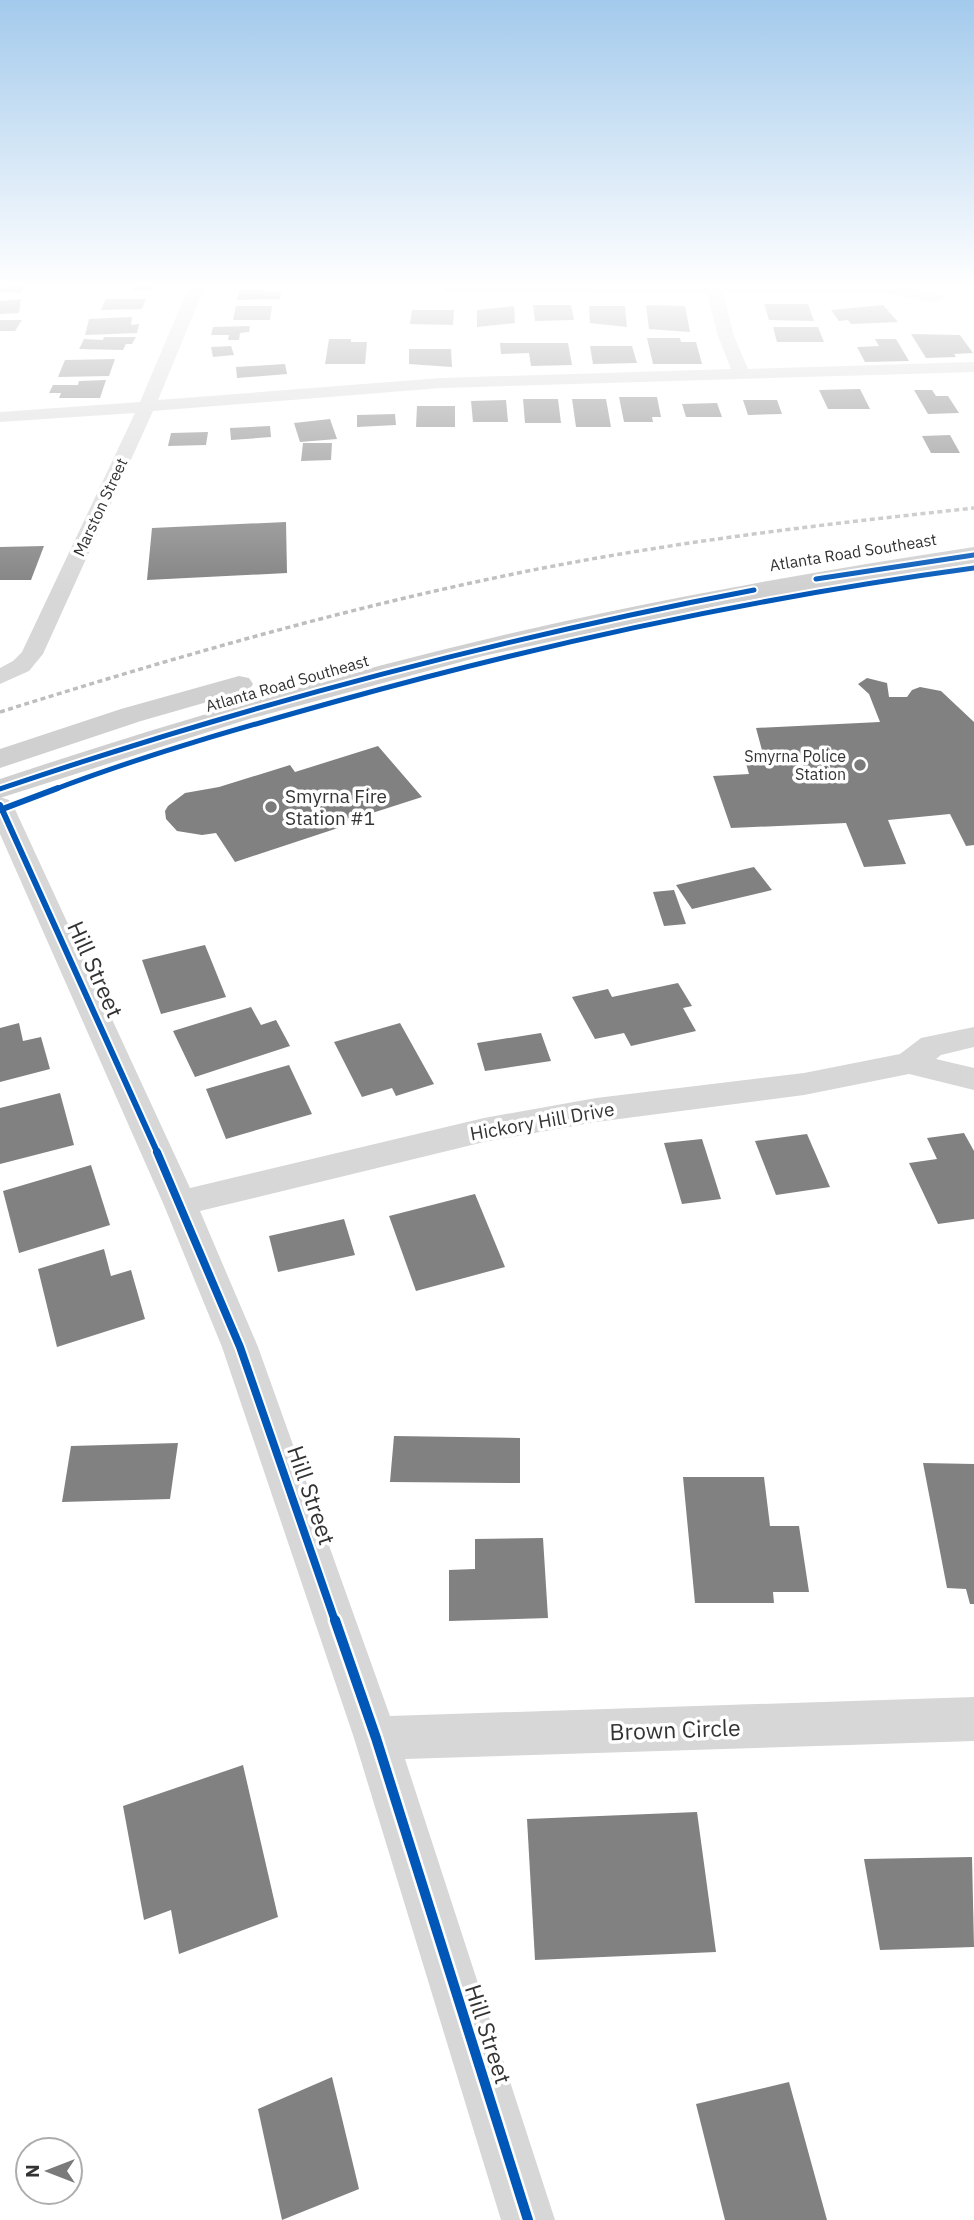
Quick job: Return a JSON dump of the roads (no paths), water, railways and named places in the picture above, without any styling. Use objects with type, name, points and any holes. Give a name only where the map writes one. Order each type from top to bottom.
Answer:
[{"type":"main road","name":"Atlanta Road Southeast","points":[[476,624],[689,579],[974,534]]},
{"type":"main road","name":"Atlanta Road Southeast","points":[[0,789],[214,718],[501,642],[687,602],[848,573],[974,555]]},
{"type":"main road","name":"Atlanta Road Southeast","points":[[0,759],[131,715],[268,676]]},
{"type":"street","name":"Marston Street","points":[[0,677],[21,666],[32,654],[155,388]]},
{"type":"street","points":[[0,417],[382,388]]},
{"type":"street","name":"Hill Street","points":[[0,804],[180,1203],[240,1347],[376,1738],[528,2220]]},
{"type":"street","name":"Hickory Hill Drive","points":[[909,1063],[932,1046],[974,1037]]},
{"type":"street","name":"Hickory Hill Drive","points":[[180,1203],[484,1130],[596,1110],[804,1084],[909,1063],[974,1079]]},
{"type":"street","name":"Brown Circle","points":[[376,1738],[974,1718]]},
{"type":"railway","points":[[0,712],[264,634],[465,584],[698,542],[974,508]]},
{"type":"place","name":"Smyrna Police Station","points":[[860,765]]},
{"type":"place","name":"Smyrna Fire Station #1","points":[[271,807]]}]
